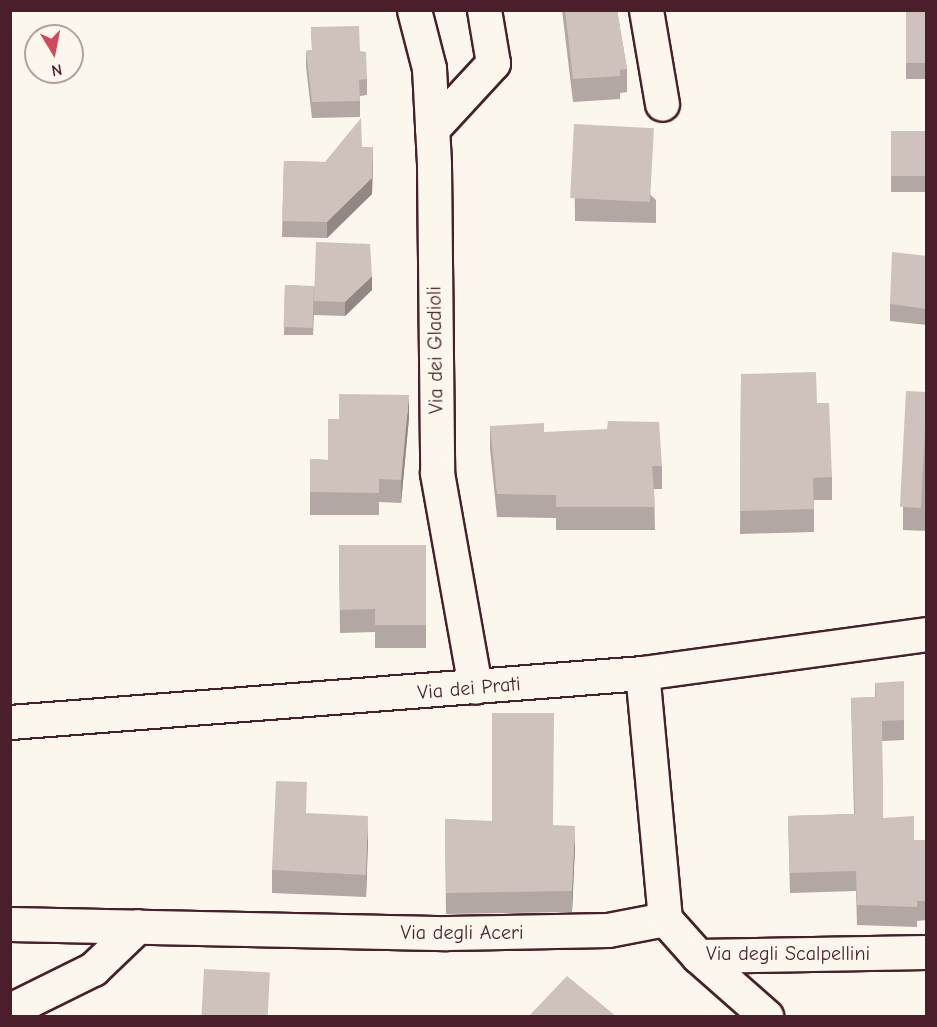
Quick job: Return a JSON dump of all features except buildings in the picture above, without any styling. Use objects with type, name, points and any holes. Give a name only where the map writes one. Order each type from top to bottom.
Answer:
[{"type":"street","name":"Via dei Gladioli","points":[[414,10],[429,68],[437,473],[475,687]]},
{"type":"street","points":[[432,129],[493,63],[483,10]]},
{"type":"street","points":[[646,10],[662,104]]},
{"type":"street","name":"Via dei Prati","points":[[10,722],[642,673],[927,634]]},
{"type":"street","points":[[642,673],[665,919]]},
{"type":"street","name":"Via degli Aceri","points":[[10,924],[447,933],[608,930],[665,919]]},
{"type":"street","name":"Via degli Scalpellini","points":[[665,919],[698,956],[927,952]]},
{"type":"street","points":[[10,1010],[93,969],[138,926]]},
{"type":"street","points":[[698,956],[766,1017]]}]
